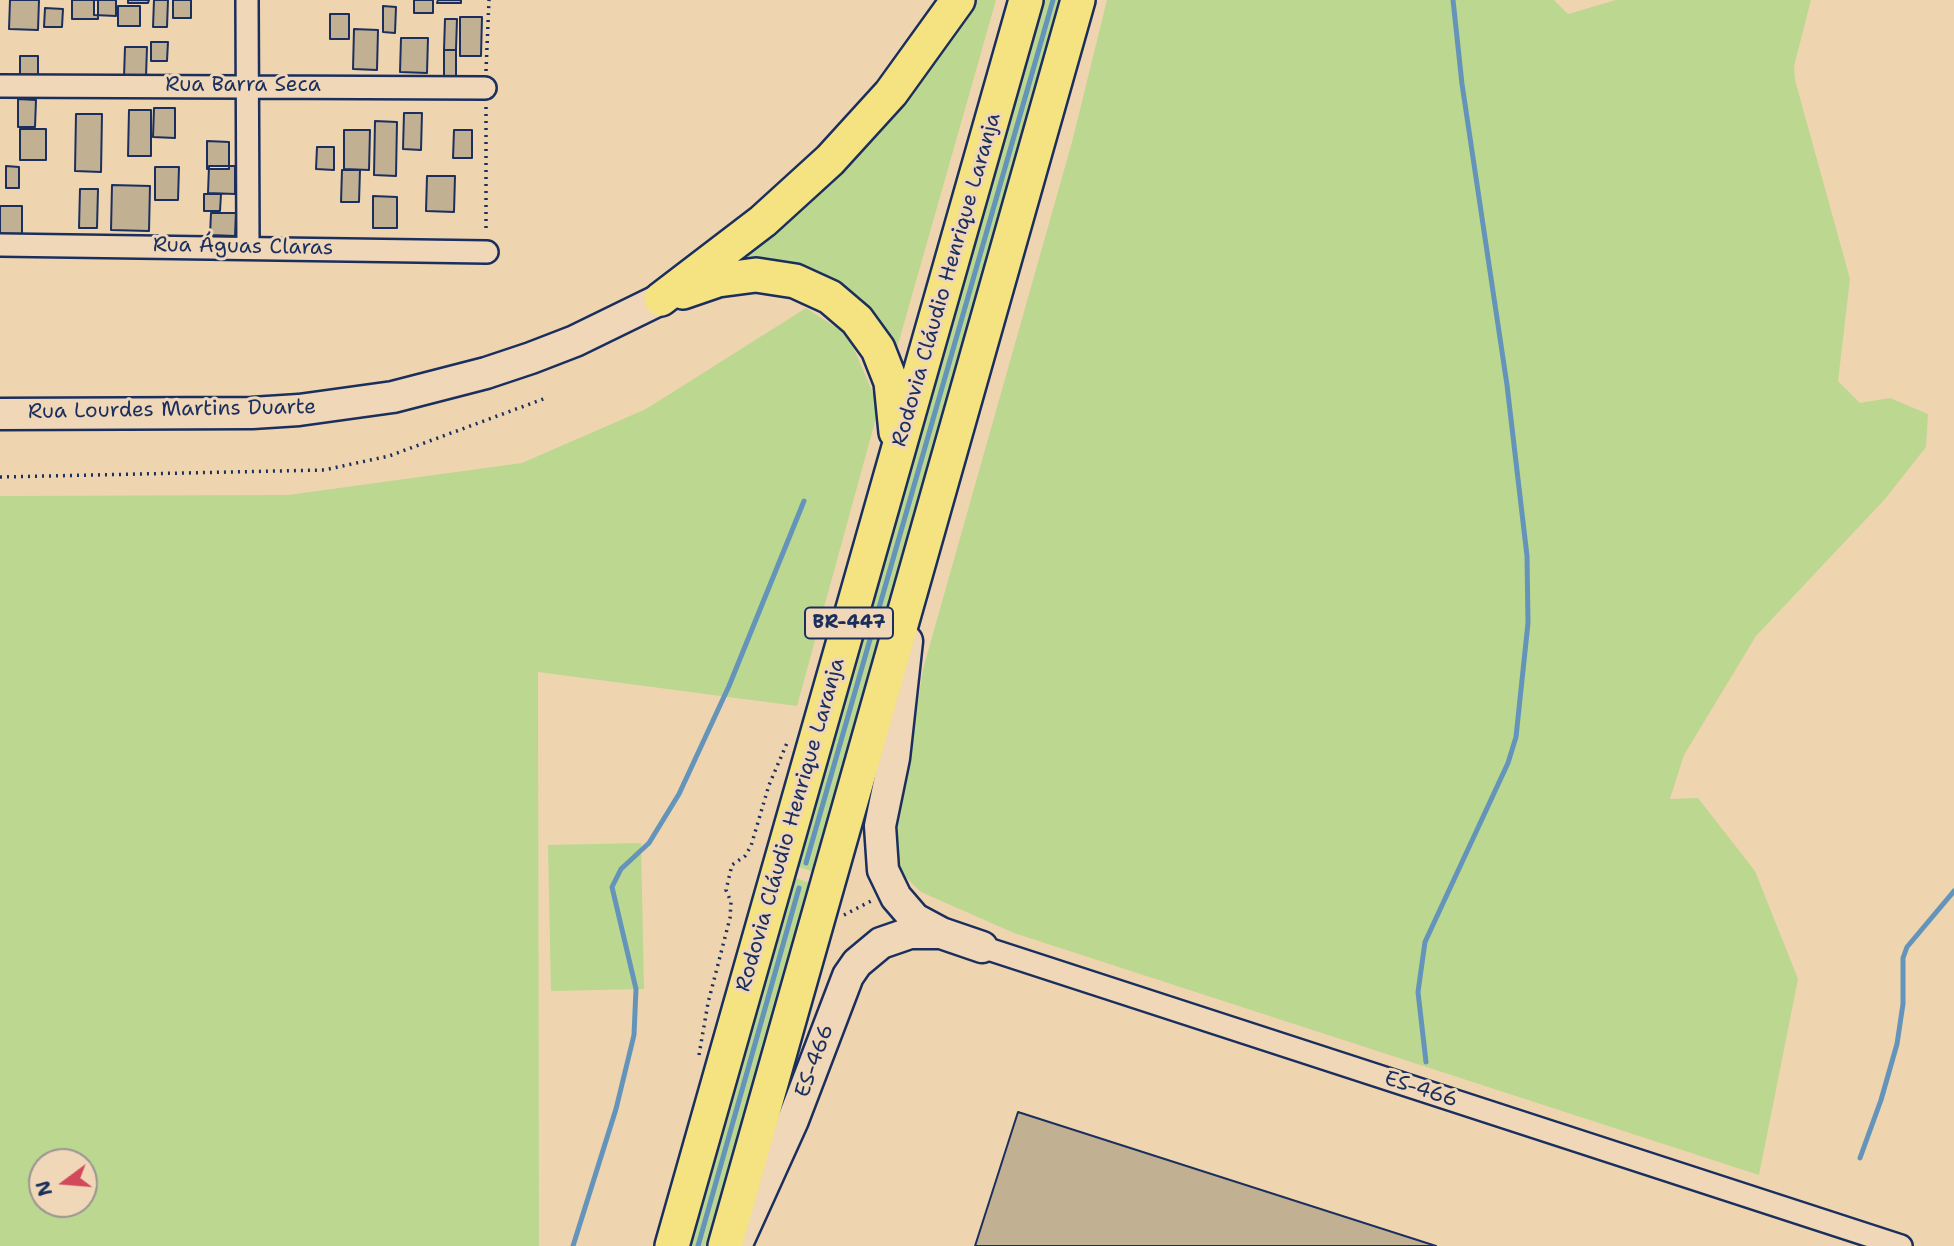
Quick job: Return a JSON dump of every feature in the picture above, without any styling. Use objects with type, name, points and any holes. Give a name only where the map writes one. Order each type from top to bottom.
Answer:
[{"type":"main road","points":[[661,299],[763,221],[830,160],[898,84],[958,0]]},
{"type":"main road","name":"Rodovia Cláudio Henrique Laranja","points":[[672,1246],[1026,0]]},
{"type":"main road","name":"BR-447","points":[[725,1246],[1078,0]]},
{"type":"main road","points":[[661,299],[718,280],[756,275],[795,281],[830,297],[869,334],[885,365],[894,400],[897,453]]},
{"type":"street","points":[[247,0],[248,246]]},
{"type":"street","name":"Rua Barra Seca","points":[[0,86],[485,88]]},
{"type":"street","name":"Rua Águas Claras","points":[[0,246],[248,246],[487,252]]},
{"type":"street","name":"Rua Lourdes Martins Duarte","points":[[0,414],[252,413],[299,410],[393,397],[486,373],[531,358],[575,341],[661,299]]},
{"type":"street","name":"ES-466","points":[[912,585],[897,735],[878,841],[883,870],[892,891],[915,919],[941,933],[982,947],[1901,1246]]},
{"type":"street","name":"ES-466","points":[[737,1246],[781,1149],[848,976],[857,963],[881,943],[910,933],[941,933]]},
{"type":"path","points":[[487,252],[485,88],[489,0]]},
{"type":"path","points":[[0,477],[305,472],[334,469],[389,456],[546,398]]},
{"type":"path","points":[[840,918],[892,891]]},
{"type":"green space","points":[[974,0],[996,0],[893,362],[874,327],[717,267]]},
{"type":"green space","points":[[1038,0],[1070,0],[821,874],[792,865]]},
{"type":"green space","points":[[1107,0],[1554,0],[1568,14],[1616,0],[1811,0],[1794,66],[1795,80],[1850,279],[1838,381],[1860,403],[1890,398],[1928,414],[1926,447],[1885,499],[1756,636],[1684,755],[1670,799],[1698,798],[1755,871],[1798,979],[1759,1175],[1014,933],[921,892],[899,871],[895,862],[893,833],[903,796],[923,669],[1072,142]]},
{"type":"green space","points":[[806,308],[848,335],[879,407],[797,706],[538,672],[539,1246],[0,1246],[0,496],[288,495],[522,463],[646,409]]},
{"type":"green space","points":[[641,843],[644,989],[551,991],[548,845]]},
{"type":"green space","points":[[788,876],[818,885],[715,1246],[683,1246]]},
{"type":"building","points":[[10,0],[39,0],[38,30],[9,29]]},
{"type":"building","points":[[72,0],[98,0],[98,19],[72,19]]},
{"type":"building","points":[[94,0],[116,0],[116,16],[94,15]]},
{"type":"building","points":[[128,0],[149,0],[148,3],[128,3]]},
{"type":"building","points":[[154,0],[168,0],[167,27],[153,27]]},
{"type":"building","points":[[173,0],[191,0],[191,18],[173,18]]},
{"type":"building","points":[[414,0],[433,0],[433,13],[414,13]]},
{"type":"building","points":[[438,0],[461,0],[461,3],[437,3]]},
{"type":"building","points":[[118,6],[140,6],[140,26],[118,26]]},
{"type":"building","points":[[383,6],[396,7],[395,33],[383,32]]},
{"type":"building","points":[[45,8],[63,9],[62,27],[44,27]]},
{"type":"building","points":[[330,14],[349,14],[349,39],[330,39]]},
{"type":"building","points":[[460,17],[482,17],[481,56],[460,56]]},
{"type":"building","points":[[445,19],[457,19],[456,50],[444,50]]},
{"type":"building","points":[[354,29],[378,30],[377,70],[353,69]]},
{"type":"building","points":[[401,38],[428,38],[427,73],[400,72]]},
{"type":"building","points":[[151,42],[168,42],[167,61],[151,61]]},
{"type":"building","points":[[125,47],[147,47],[146,77],[124,77]]},
{"type":"building","points":[[444,50],[456,50],[456,81],[444,81]]},
{"type":"building","points":[[20,56],[38,56],[38,78],[20,78]]},
{"type":"building","points":[[18,99],[36,100],[35,127],[18,127]]},
{"type":"building","points":[[154,108],[175,108],[175,138],[153,137]]},
{"type":"building","points":[[129,110],[151,110],[151,156],[128,156]]},
{"type":"building","points":[[404,113],[422,113],[421,150],[403,149]]},
{"type":"building","points":[[76,114],[102,114],[101,172],[75,171]]},
{"type":"building","points":[[375,121],[397,122],[396,176],[374,175]]},
{"type":"building","points":[[20,129],[46,129],[46,160],[20,160]]},
{"type":"building","points":[[344,130],[370,130],[369,170],[344,169]]},
{"type":"building","points":[[454,130],[472,130],[472,158],[453,158]]},
{"type":"building","points":[[207,141],[229,142],[229,169],[207,169]]},
{"type":"building","points":[[317,147],[334,147],[334,170],[316,169]]},
{"type":"building","points":[[6,166],[19,167],[19,188],[6,188]]},
{"type":"building","points":[[209,166],[235,166],[235,194],[208,193]]},
{"type":"building","points":[[155,167],[179,167],[178,200],[155,200]]},
{"type":"building","points":[[342,170],[360,170],[359,202],[341,202]]},
{"type":"building","points":[[427,176],[455,176],[454,212],[426,211]]},
{"type":"building","points":[[112,185],[150,186],[149,231],[111,230]]},
{"type":"building","points":[[80,189],[98,189],[97,228],[79,228]]},
{"type":"building","points":[[204,194],[221,194],[220,211],[204,211]]},
{"type":"building","points":[[373,196],[397,197],[397,228],[373,228]]},
{"type":"building","points":[[0,206],[22,206],[22,234],[0,234]]},
{"type":"building","points":[[211,213],[236,213],[235,236],[210,235]]},
{"type":"building","points":[[1018,1112],[1436,1246],[975,1246]]},
{"type":"waterway","points":[[806,863],[1053,0]]},
{"type":"waterway","points":[[1426,1062],[1418,992],[1425,942],[1508,763],[1516,737],[1528,623],[1527,556],[1507,385],[1462,84],[1453,0]]},
{"type":"waterway","points":[[573,1246],[616,1109],[634,1035],[636,989],[612,887],[621,869],[649,843],[679,794],[729,686],[804,501]]},
{"type":"waterway","points":[[698,1246],[799,888]]},
{"type":"waterway","points":[[1860,1158],[1897,1044],[1903,1004],[1903,958],[1907,947],[1954,891]]}]
